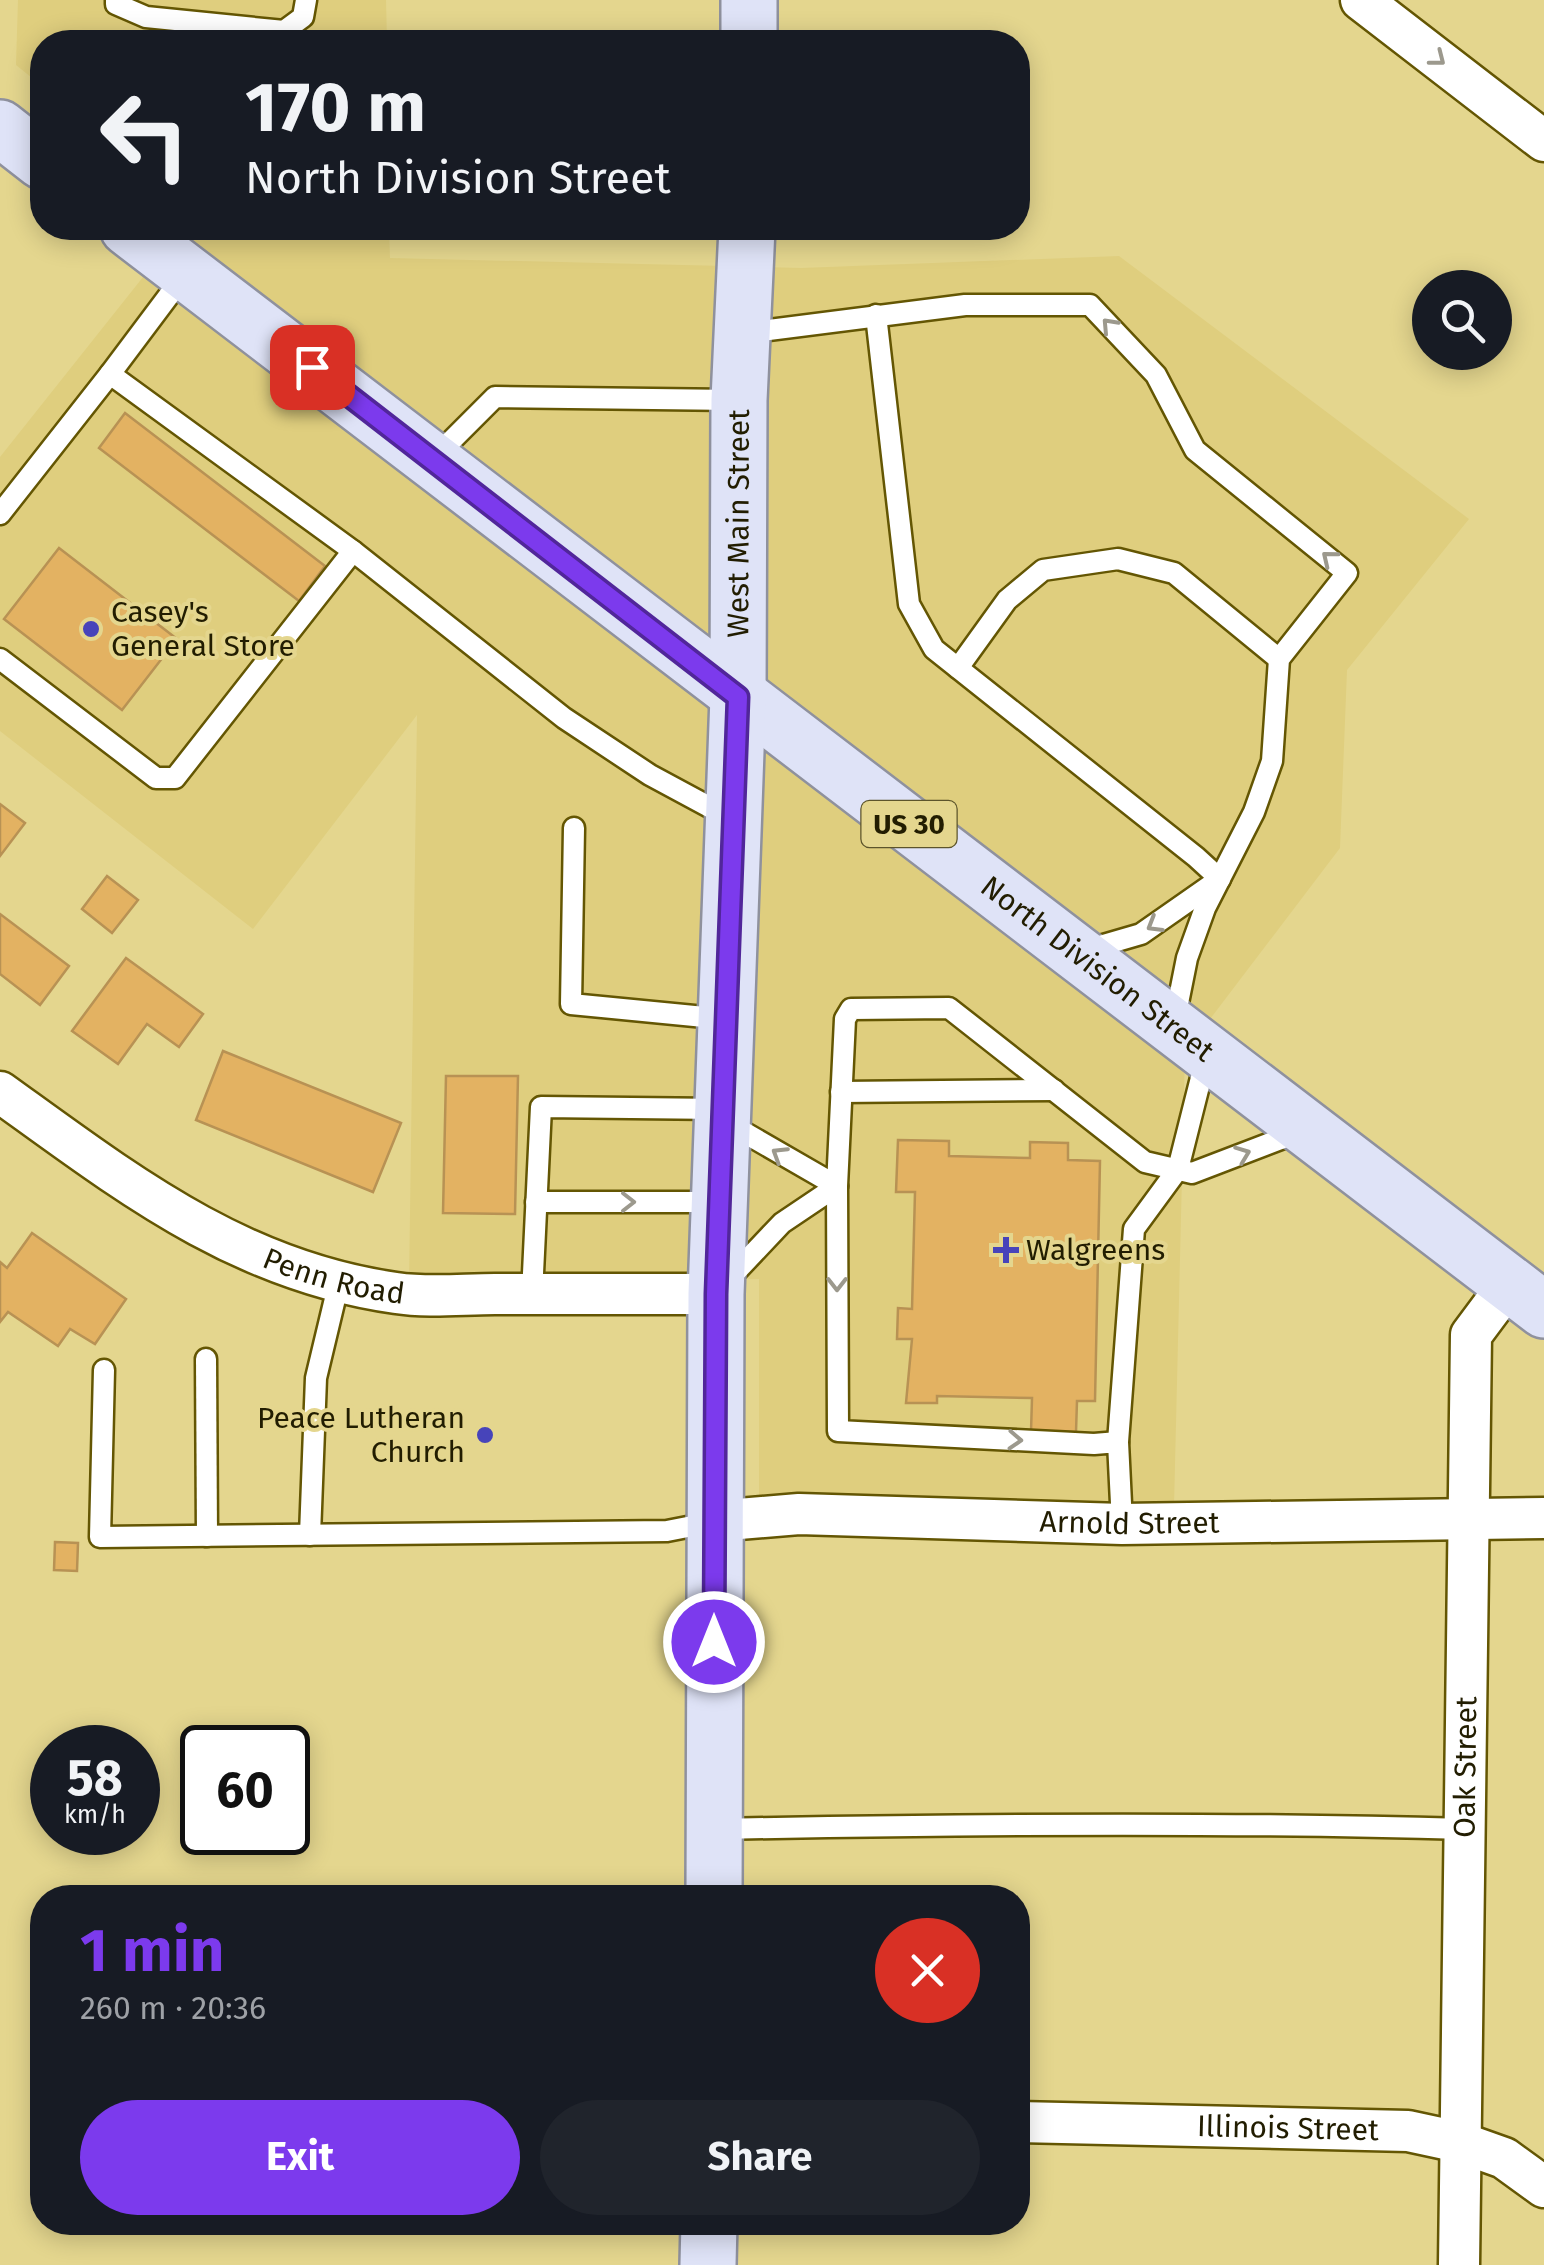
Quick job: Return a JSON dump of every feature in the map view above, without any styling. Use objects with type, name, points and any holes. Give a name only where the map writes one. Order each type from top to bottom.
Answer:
[{"type":"main road","points":[[748,0],[749,30]]},
{"type":"main road","points":[[0,128],[30,152]]},
{"type":"main road","name":"North Division Street","points":[[144,240],[1527,1297]]},
{"type":"main road","name":"West Main Street","points":[[714,1885],[716,1294],[738,697],[739,400],[747,240]]},
{"type":"main road","points":[[708,2265],[709,2235]]},
{"type":"street","points":[[1360,0],[1544,141]]},
{"type":"street","name":"Penn Road","points":[[0,1092],[184,1220],[278,1264],[339,1282],[398,1294],[716,1294]]},
{"type":"street","name":"Oak Street","points":[[1459,2265],[1471,1335],[1527,1297]]},
{"type":"street","name":"Arnold Street","points":[[715,1521],[799,1514],[1122,1524],[1544,1518]]},
{"type":"street","name":"Illinois Street","points":[[1030,2122],[1408,2132],[1460,2142],[1504,2158],[1544,2187]]},
{"type":"lane","points":[[116,0],[116,4],[146,18],[284,30],[304,17],[306,0]]},
{"type":"lane","points":[[0,514],[186,272]]},
{"type":"lane","points":[[744,333],[965,304],[1090,304],[1156,375],[1195,450],[1347,573],[1280,659],[1272,761],[1254,812],[1186,958],[1190,1038],[1178,1168],[1134,1229],[1118,1442],[1122,1524]]},
{"type":"lane","points":[[876,316],[909,604],[934,649],[1220,879]]},
{"type":"lane","points":[[110,374],[353,551],[564,718],[650,775],[734,820]]},
{"type":"lane","points":[[433,459],[495,397],[739,400]]},
{"type":"lane","points":[[0,660],[156,778],[176,778],[353,551]]},
{"type":"lane","points":[[958,668],[1007,600],[1043,570],[1118,559],[1174,573],[1280,659]]},
{"type":"lane","points":[[574,828],[571,1004],[726,1019]]},
{"type":"lane","points":[[1079,952],[1142,934],[1220,879]]},
{"type":"lane","points":[[1118,1442],[838,1431],[836,1186],[845,1019],[851,1008],[949,1008],[1145,1162],[1192,1173],[1308,1129]]},
{"type":"lane","points":[[841,1092],[1054,1090]]},
{"type":"lane","points":[[532,1294],[541,1106],[723,1114],[836,1186]]},
{"type":"lane","points":[[716,1294],[782,1223],[836,1186]]},
{"type":"lane","points":[[536,1202],[720,1202]]},
{"type":"lane","points":[[310,1535],[316,1378],[339,1282]]},
{"type":"lane","points":[[206,1359],[207,1536]]},
{"type":"lane","points":[[104,1370],[100,1537],[667,1531],[715,1521]]},
{"type":"lane","points":[[714,1829],[1044,1822],[1466,1829]]},
{"type":"shaded area","points":[[18,0],[386,0],[387,30],[30,30],[30,76],[16,65]]},
{"type":"shaded area","points":[[172,240],[389,240],[390,258],[801,268],[1119,256],[1469,519],[1347,670],[1340,848],[1185,1052],[1174,1506],[759,1515],[759,1279],[409,1286],[417,715],[253,929],[0,731],[0,457]]},
{"type":"building","name":"Casey's General Store","points":[[125,413],[325,566],[299,601],[99,448]]},
{"type":"building","name":"Casey's General Store","points":[[59,548],[177,639],[122,710],[4,619]]},
{"type":"building","points":[[0,804],[25,823],[0,856]]},
{"type":"building","points":[[107,876],[138,900],[112,933],[82,909]]},
{"type":"building","points":[[0,914],[69,966],[40,1005],[0,974]]},
{"type":"building","points":[[126,958],[203,1014],[179,1047],[147,1024],[118,1064],[72,1031]]},
{"type":"building","points":[[223,1051],[401,1123],[373,1192],[196,1120]]},
{"type":"building","points":[[446,1076],[518,1076],[515,1214],[443,1213]]},
{"type":"building","name":"Walgreens","points":[[898,1140],[949,1141],[949,1156],[1030,1158],[1030,1142],[1068,1143],[1068,1160],[1100,1161],[1095,1401],[1077,1401],[1076,1432],[1031,1432],[1032,1398],[937,1396],[937,1403],[906,1403],[912,1339],[897,1339],[898,1308],[912,1309],[915,1192],[896,1192]]},
{"type":"building","points":[[32,1233],[126,1299],[95,1344],[70,1329],[58,1346],[8,1312],[0,1322],[0,1262],[7,1268]]},
{"type":"building","points":[[55,1542],[78,1543],[77,1571],[54,1570]]},
{"type":"place","name":"Casey's General Store","points":[[91,629]]},
{"type":"place","name":"Walgreens","points":[[1006,1250]]},
{"type":"place","name":"Peace Lutheran Church","points":[[485,1435]]},
{"type":"route","points":[[312,367],[738,697],[716,1294],[714,1642]]}]
